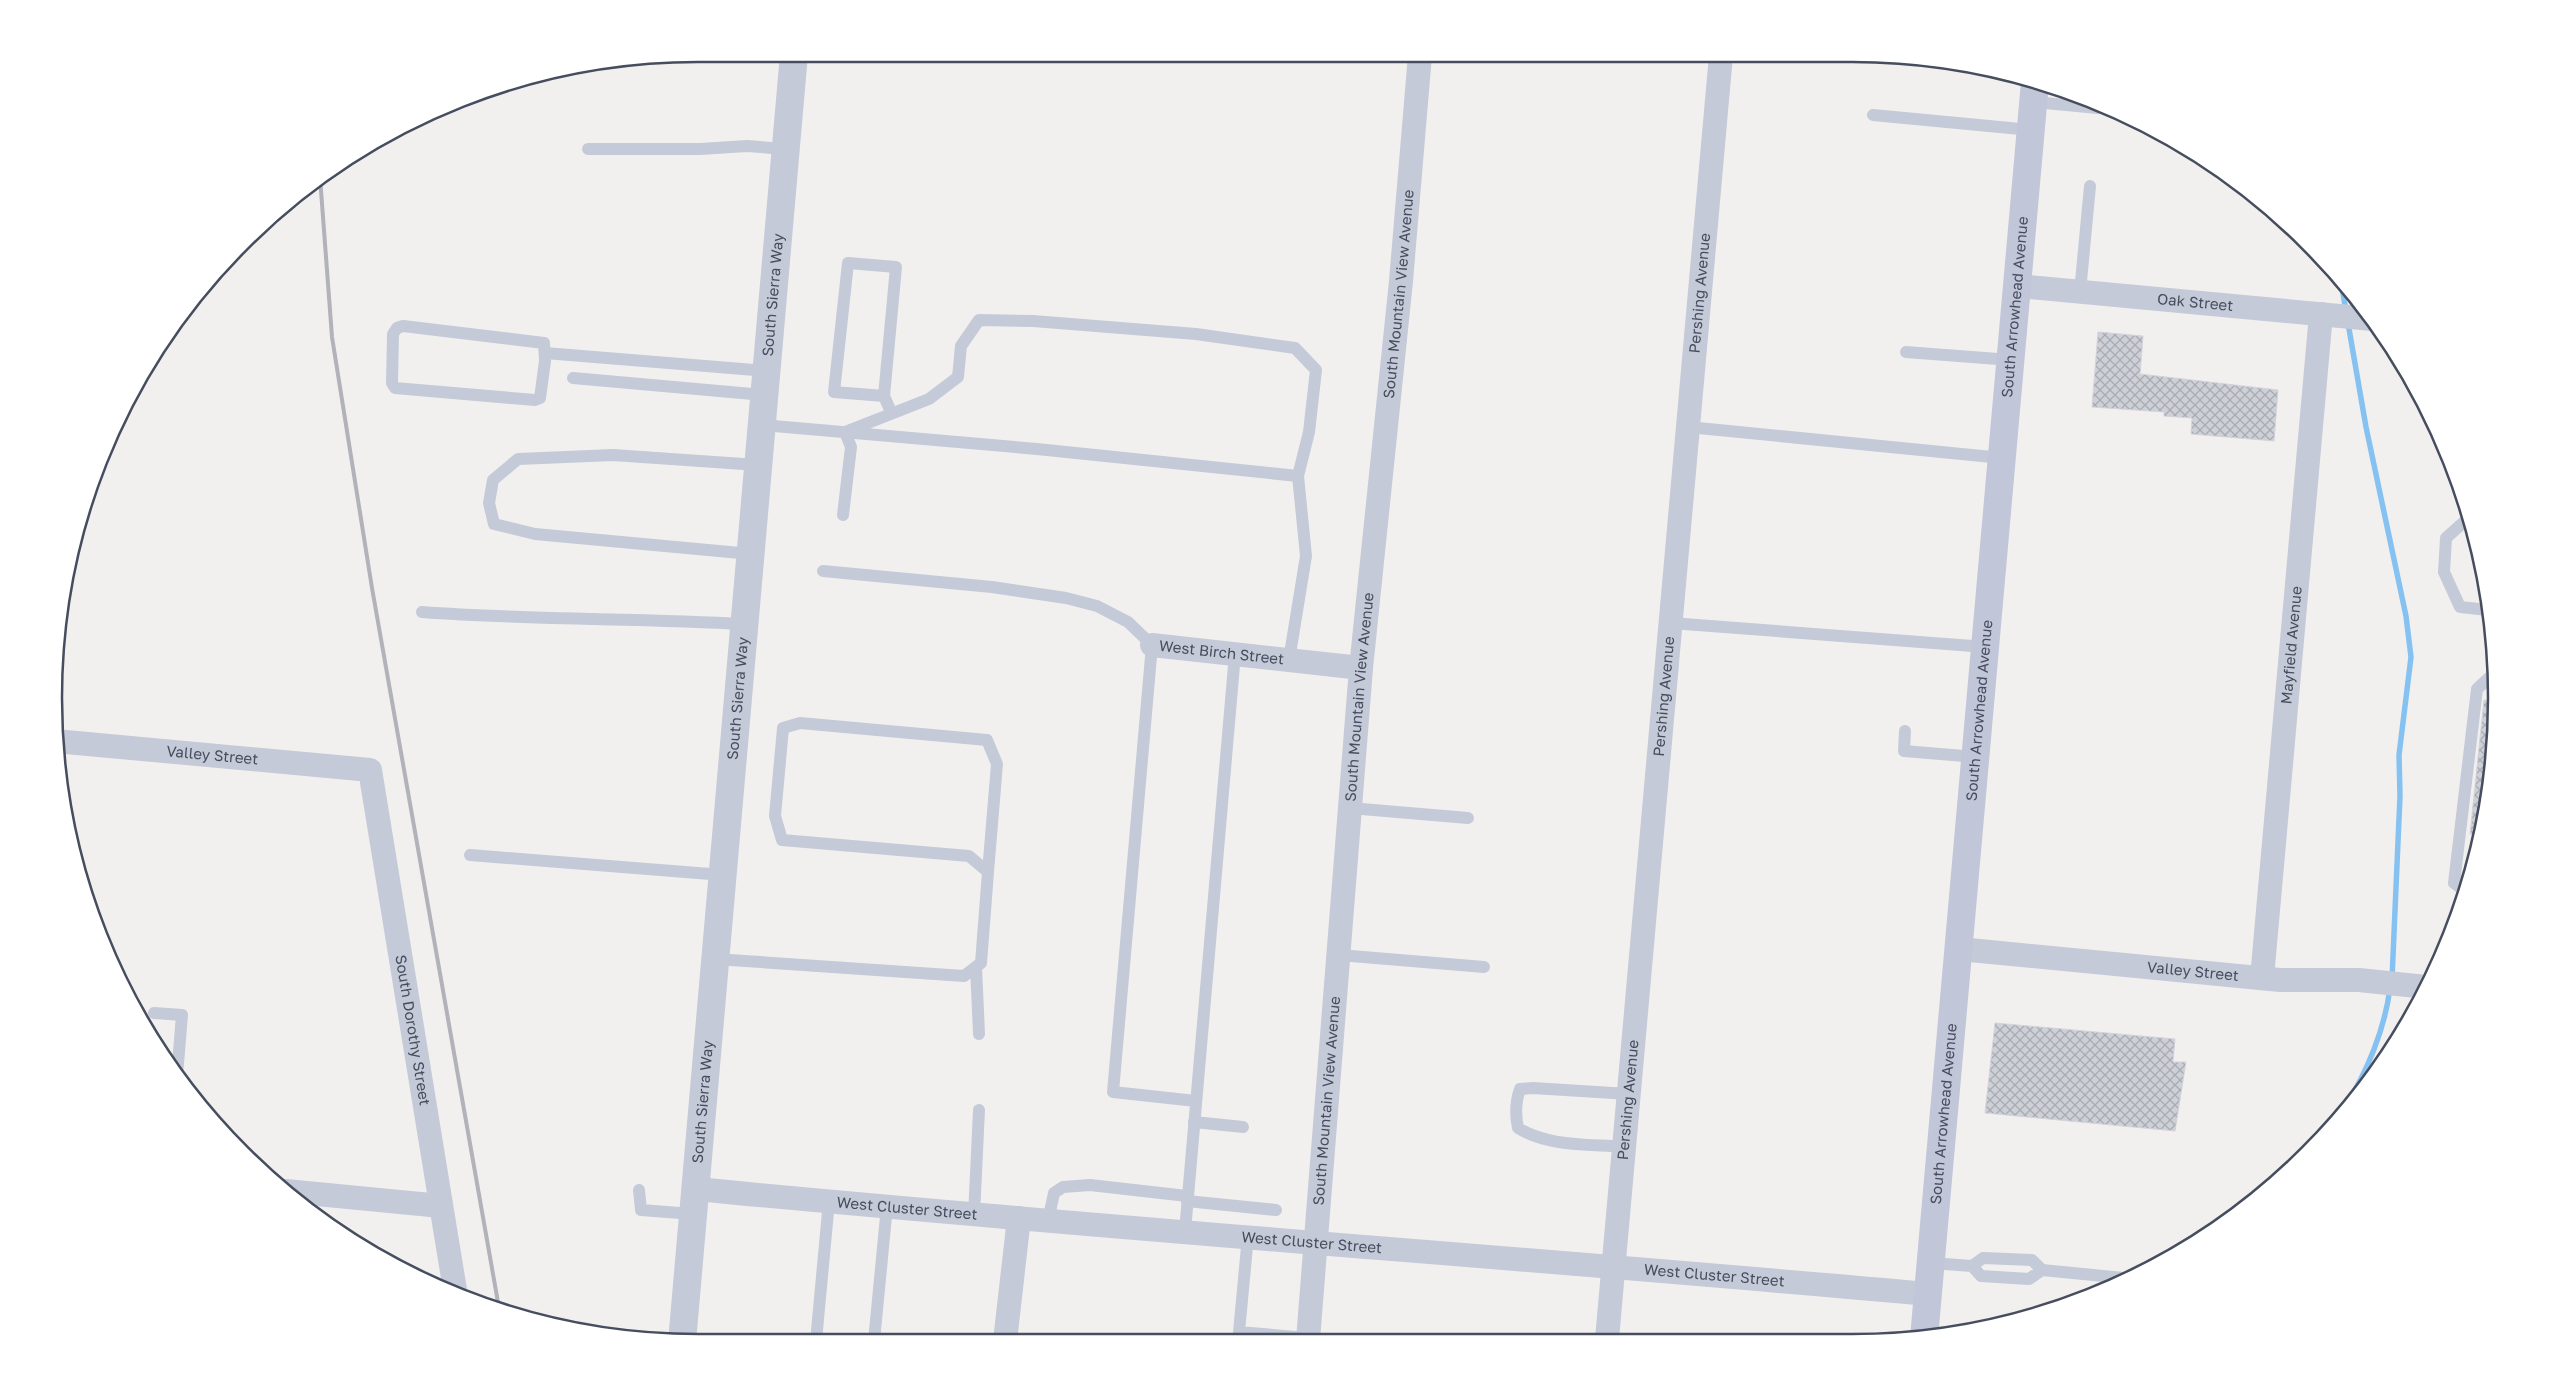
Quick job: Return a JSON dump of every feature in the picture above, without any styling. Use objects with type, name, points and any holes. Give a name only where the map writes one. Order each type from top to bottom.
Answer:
[{"type":"main road","name":"South Arrowhead Avenue","points":[[1925,1330],[2034,92]]},
{"type":"street","name":"South Sierra Way","points":[[683,1334],[793,62]]},
{"type":"street","name":"South Mountain View Avenue","points":[[1309,1334],[1318,1242],[1361,668],[1401,281],[1419,62]]},
{"type":"street","name":"Pershing Avenue","points":[[1607,1334],[1720,62]]},
{"type":"street","name":"Oak Street","points":[[2018,286],[2347,317]]},
{"type":"street","name":"Mayfield Avenue","points":[[2262,978],[2347,317]]},
{"type":"street","name":"West Birch Street","points":[[1152,644],[1361,668]]},
{"type":"street","name":"Valley Street","points":[[64,742],[370,770]]},
{"type":"street","name":"South Dorothy Street","points":[[370,770],[454,1286]]},
{"type":"street","name":"Valley Street","points":[[1959,949],[2280,980],[2359,980],[2419,986]]},
{"type":"street","points":[[298,1192],[441,1206]]},
{"type":"street","name":"West Cluster Street","points":[[694,1201],[829,1201],[1928,1294]]},
{"type":"street","points":[[1006,1334],[1019,1218]]},
{"type":"lane","points":[[2034,92],[2073,102]]},
{"type":"lane","points":[[1873,115],[2031,130]]},
{"type":"lane","points":[[588,149],[700,149],[747,146],[786,149]]},
{"type":"lane","points":[[2080,292],[2090,186]]},
{"type":"lane","points":[[884,396],[834,392],[848,263],[896,267],[884,396],[890,412]]},
{"type":"lane","points":[[845,432],[890,412],[929,399],[958,377],[961,346],[979,320],[1033,321],[1196,334],[1295,348],[1316,370],[1309,432],[1298,476],[1306,556],[1290,660]]},
{"type":"lane","points":[[403,326],[541,342],[545,346],[545,353],[542,394],[540,398],[535,400],[400,390],[392,383],[394,334],[403,326]]},
{"type":"lane","points":[[1906,352],[2011,360]]},
{"type":"lane","points":[[545,353],[765,383]]},
{"type":"lane","points":[[573,378],[765,383]]},
{"type":"lane","points":[[762,425],[1037,449],[1298,476]]},
{"type":"lane","points":[[1688,427],[2002,458]]},
{"type":"lane","points":[[843,515],[851,447],[845,432]]},
{"type":"lane","points":[[751,554],[535,534],[494,524],[489,503],[493,480],[518,460],[613,455],[758,465]]},
{"type":"lane","points":[[2464,522],[2446,538],[2444,572],[2460,607],[2482,609]]},
{"type":"lane","name":"West Birch Street","points":[[823,571],[992,587],[1066,598],[1097,606],[1128,622],[1152,644]]},
{"type":"lane","points":[[422,612],[481,616],[652,619],[744,624]]},
{"type":"lane","points":[[1671,624],[1986,647]]},
{"type":"lane","points":[[1152,644],[1112,1092],[1196,1101]]},
{"type":"lane","points":[[1185,1231],[1235,654]]},
{"type":"lane","points":[[2460,887],[2454,883],[2476,689],[2488,679]]},
{"type":"lane","points":[[715,959],[964,976],[981,963],[997,764],[988,740],[800,723],[783,728],[776,816],[782,840],[968,856],[988,872]]},
{"type":"lane","points":[[1905,731],[1904,751],[1976,757]]},
{"type":"lane","points":[[1350,808],[1468,818]]},
{"type":"lane","points":[[470,855],[723,875]]},
{"type":"lane","points":[[1339,955],[1484,967]]},
{"type":"lane","points":[[976,967],[978,1034]]},
{"type":"lane","points":[[154,1013],[182,1015],[178,1063]]},
{"type":"lane","points":[[1624,1147],[1550,1141],[1528,1134],[1518,1128],[1515,1114],[1516,1101],[1520,1089],[1533,1088],[1629,1094]]},
{"type":"lane","points":[[974,1214],[978,1110]]},
{"type":"lane","points":[[1194,1122],[1243,1127]]},
{"type":"lane","points":[[1048,1221],[1054,1193],[1063,1187],[1090,1185],[1276,1210]]},
{"type":"lane","points":[[639,1190],[641,1210],[694,1201]]},
{"type":"lane","points":[[817,1334],[829,1201]]},
{"type":"lane","points":[[875,1334],[887,1206]]},
{"type":"lane","points":[[1239,1334],[1248,1236]]},
{"type":"lane","points":[[1931,1262],[1972,1266],[1983,1258],[2032,1260],[2042,1270],[2116,1277]]},
{"type":"lane","points":[[1972,1266],[1981,1276],[2029,1279],[2042,1270]]},
{"type":"building","points":[[2098,332],[2143,336],[2140,374],[2278,390],[2274,441],[2191,434],[2192,418],[2164,416],[2164,412],[2092,407]]},
{"type":"building","points":[[2484,700],[2488,700],[2483,782],[2473,835],[2470,834]]},
{"type":"building","points":[[1995,1023],[2175,1039],[2173,1062],[2186,1062],[2175,1131],[1985,1113]]},
{"type":"waterway","points":[[2343,294],[2346,311]]},
{"type":"waterway","points":[[2348,323],[2366,427],[2406,616],[2411,657],[2399,755],[2400,796],[2392,979]]},
{"type":"waterway","points":[[2357,1086],[2374,1050],[2384,1019],[2390,988]]},
{"type":"railway","points":[[321,187],[332,337],[372,588],[498,1302]]}]
